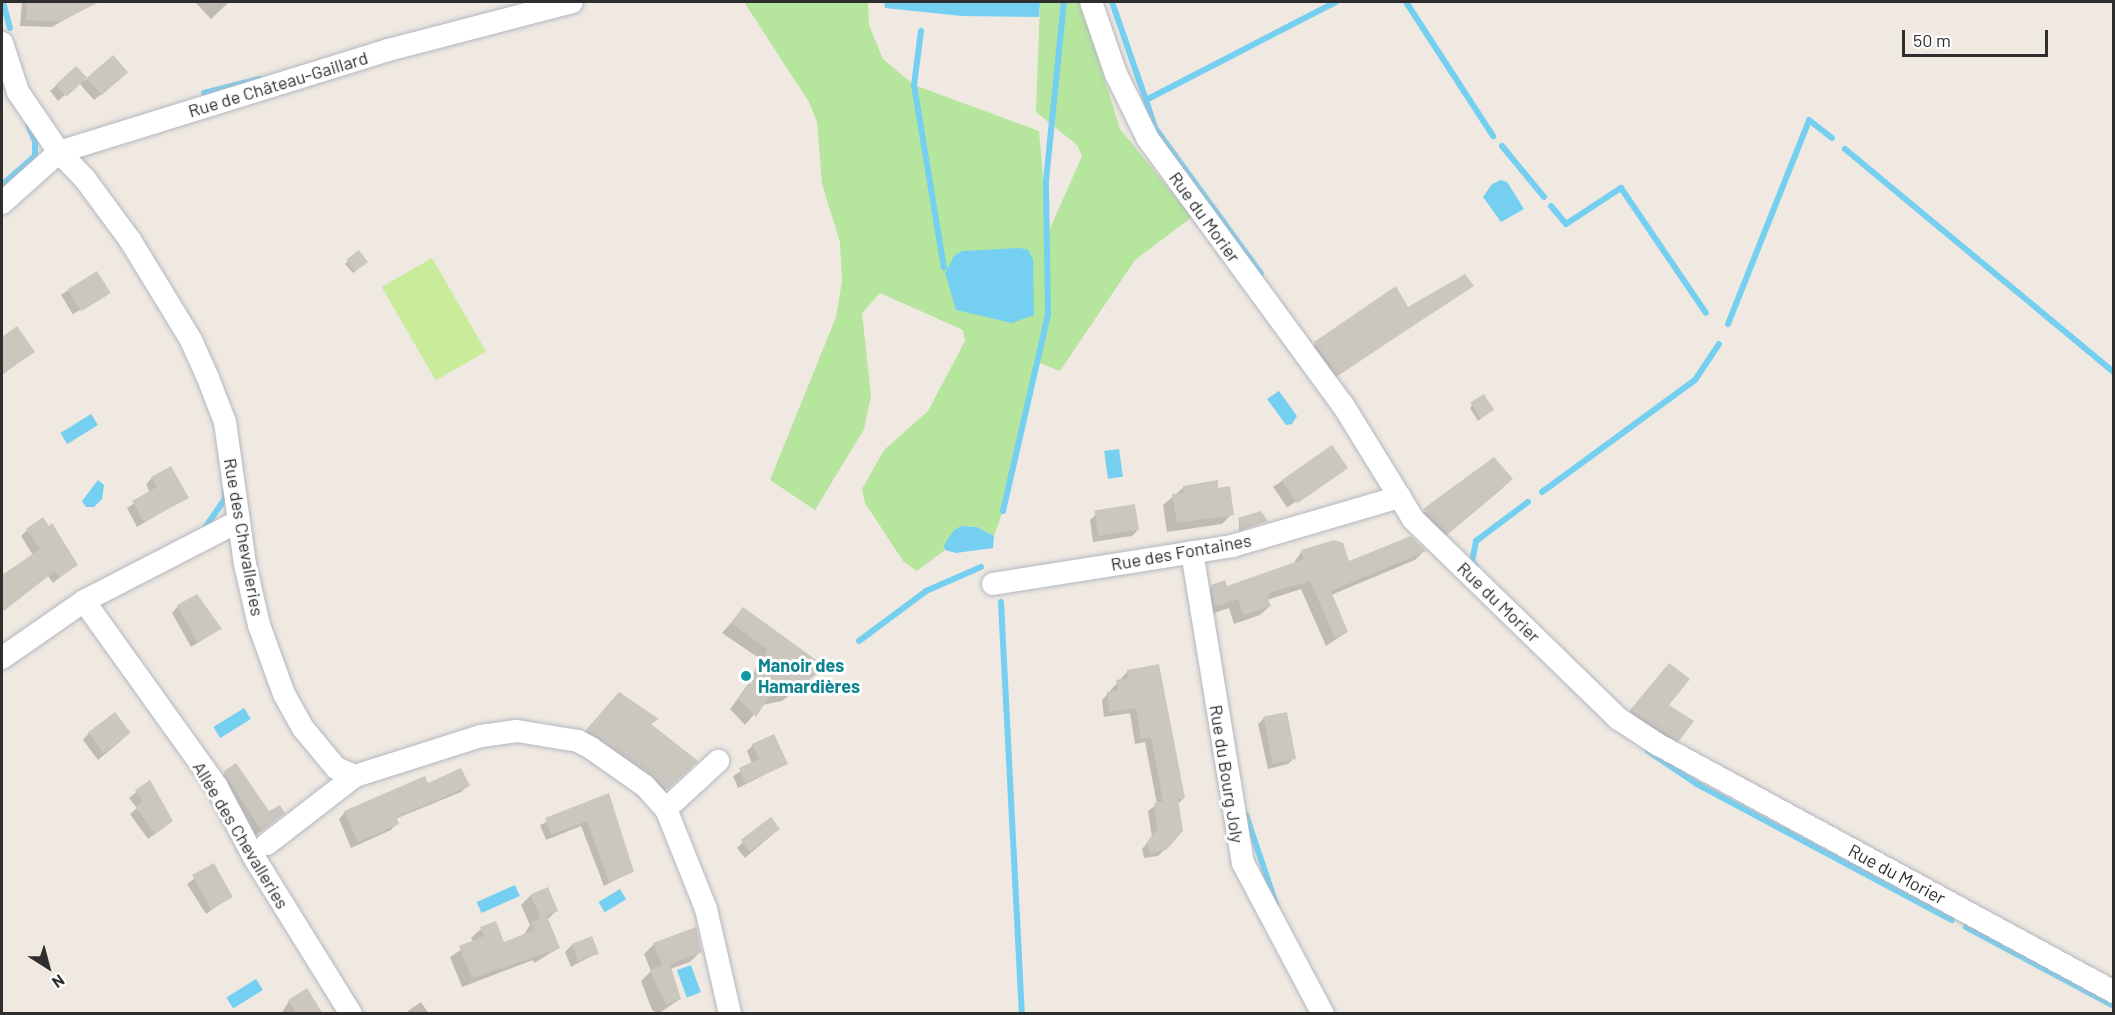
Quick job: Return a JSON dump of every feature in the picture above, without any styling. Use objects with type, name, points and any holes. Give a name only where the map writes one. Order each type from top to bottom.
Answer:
[{"type":"street","name":"Rue de Château-Gaillard","points":[[2,203],[59,152],[388,50],[572,2]]},
{"type":"street","name":"Rue du Morier","points":[[1091,2],[1120,82],[1148,139],[1343,405],[1413,519],[1619,719],[1657,744],[2114,992]]},
{"type":"street","name":"Rue des Chevalleries","points":[[2,43],[18,92],[59,152],[85,179],[130,240],[191,340],[225,423],[239,521],[260,625],[284,694],[303,728],[336,768],[355,776]]},
{"type":"street","name":"Rue des Fontaines","points":[[993,584],[1232,546],[1400,497]]},
{"type":"street","points":[[2,658],[84,601],[239,521]]},
{"type":"street","name":"Rue du Bourg Joly","points":[[1192,552],[1243,863],[1323,1014]]},
{"type":"street","name":"Allée des Chevalleries","points":[[84,601],[217,787],[260,868],[351,1014]]},
{"type":"street","points":[[267,844],[355,776],[481,736],[517,731],[578,741],[645,786],[666,809],[706,909],[730,1014]]},
{"type":"street","points":[[666,809],[718,761]]},
{"type":"green space","points":[[744,2],[868,2],[869,25],[883,59],[914,85],[1039,131],[1048,233],[1082,156],[1077,145],[1036,112],[1040,2],[1081,2],[1120,129],[1192,217],[1135,260],[1060,371],[1035,361],[1003,511],[994,536],[977,527],[961,526],[954,530],[945,550],[917,571],[903,561],[865,503],[862,489],[884,450],[928,411],[965,341],[963,330],[880,293],[862,313],[871,396],[864,429],[815,510],[770,480],[836,317],[842,281],[840,242],[822,184],[817,122],[809,102]]},
{"type":"green space","points":[[432,258],[486,352],[436,381],[382,287]]},
{"type":"water","points":[[884,2],[1040,2],[1039,17],[962,16],[885,8]]},
{"type":"water","points":[[1501,180],[1507,182],[1524,209],[1501,222],[1483,197],[1492,184]]},
{"type":"water","points":[[1020,248],[1028,250],[1033,259],[1034,315],[1012,323],[956,310],[945,273],[954,256],[962,251]]},
{"type":"water","points":[[1279,391],[1297,416],[1292,424],[1286,425],[1267,399]]},
{"type":"water","points":[[91,414],[98,425],[67,444],[60,433]]},
{"type":"water","points":[[1119,449],[1123,477],[1108,479],[1104,451]]},
{"type":"water","points":[[98,480],[104,485],[102,499],[94,507],[86,507],[82,501]]},
{"type":"water","points":[[961,526],[977,527],[994,536],[993,548],[956,553],[945,550],[944,545],[954,530]]},
{"type":"water","points":[[244,708],[251,719],[220,738],[213,727]]},
{"type":"water","points":[[515,885],[520,896],[482,913],[477,902]]},
{"type":"water","points":[[620,889],[626,899],[605,912],[599,902]]},
{"type":"water","points":[[691,965],[701,992],[687,997],[677,970]]},
{"type":"water","points":[[256,979],[263,990],[233,1009],[226,998]]},
{"type":"building","points":[[27,2],[99,2],[60,22],[26,20]]},
{"type":"building","points":[[113,55],[128,72],[102,95],[87,78]]},
{"type":"building","points":[[76,66],[87,78],[66,97],[56,85]]},
{"type":"building","points":[[359,250],[368,262],[355,272],[346,260]]},
{"type":"building","points":[[97,271],[111,293],[81,312],[67,290]]},
{"type":"building","points":[[1465,274],[1474,286],[1338,375],[1314,342],[1396,286],[1408,307]]},
{"type":"building","points":[[17,326],[35,352],[2,374],[2,337]]},
{"type":"building","points":[[1484,394],[1494,410],[1480,419],[1470,402]]},
{"type":"building","points":[[1332,445],[1348,468],[1297,503],[1281,481]]},
{"type":"building","points":[[1494,457],[1513,479],[1448,534],[1423,509]]},
{"type":"building","points":[[171,466],[189,498],[144,522],[132,501],[157,487],[151,477]]},
{"type":"building","points":[[1218,480],[1218,488],[1230,486],[1234,515],[1177,523],[1172,494],[1184,493],[1183,486]]},
{"type":"building","points":[[1135,504],[1139,530],[1099,536],[1095,510]]},
{"type":"building","points":[[1261,511],[1268,521],[1241,529],[1238,518]]},
{"type":"building","points":[[43,517],[49,526],[52,523],[78,565],[60,577],[55,571],[2,612],[2,575],[40,549],[26,529]]},
{"type":"building","points":[[1411,536],[1426,551],[1331,591],[1348,632],[1335,638],[1310,581],[1272,592],[1267,597],[1271,606],[1244,615],[1238,599],[1215,607],[1211,585],[1225,580],[1227,586],[1304,559],[1301,550],[1334,540],[1343,543],[1349,561]]},
{"type":"building","points":[[197,594],[222,629],[197,642],[177,605]]},
{"type":"building","points":[[743,607],[826,667],[793,692],[769,697],[756,717],[739,699],[761,667],[767,649],[731,623]]},
{"type":"building","points":[[1669,663],[1690,679],[1669,705],[1694,721],[1679,741],[1630,710]]},
{"type":"building","points":[[1159,664],[1185,798],[1178,799],[1183,831],[1166,850],[1150,853],[1147,842],[1157,829],[1154,803],[1163,801],[1151,737],[1141,739],[1136,708],[1110,712],[1107,692],[1118,690],[1116,680],[1128,678],[1127,670]]},
{"type":"building","points":[[619,692],[659,719],[651,724],[698,761],[668,789],[586,730]]},
{"type":"building","points":[[115,712],[131,733],[103,753],[88,732]]},
{"type":"building","points":[[1287,712],[1296,759],[1273,764],[1263,717]]},
{"type":"building","points":[[774,734],[788,764],[745,783],[739,768],[759,759],[752,744]]},
{"type":"building","points":[[236,763],[269,811],[280,805],[285,813],[262,831],[223,772]]},
{"type":"building","points":[[461,768],[470,786],[396,817],[399,824],[358,842],[344,811],[425,776],[428,783]]},
{"type":"building","points":[[150,780],[173,821],[155,834],[136,807],[143,802],[135,790]]},
{"type":"building","points":[[609,793],[634,872],[609,882],[587,821],[551,835],[545,818]]},
{"type":"building","points":[[771,817],[780,829],[750,852],[741,840]]},
{"type":"building","points":[[214,863],[233,897],[211,909],[192,875]]},
{"type":"building","points":[[548,887],[558,911],[541,918],[531,894]]},
{"type":"building","points":[[547,916],[560,948],[472,978],[459,946],[484,936],[480,927],[496,921],[504,942],[534,930],[531,922]]},
{"type":"building","points":[[696,927],[702,952],[670,964],[681,999],[666,1005],[650,970],[662,965],[653,943]]},
{"type":"building","points":[[592,936],[599,954],[578,962],[571,944]]},
{"type":"building","points":[[307,988],[323,1014],[297,1014],[288,1000]]},
{"type":"waterway","points":[[3,2],[10,28]]},
{"type":"waterway","points":[[1003,511],[1048,314],[1046,181],[1064,2]]},
{"type":"waterway","points":[[1112,2],[1146,100],[1336,2]]},
{"type":"waterway","points":[[1406,2],[1493,136]]},
{"type":"waterway","points":[[921,31],[914,85],[944,268]]},
{"type":"waterway","points":[[204,93],[259,79]]},
{"type":"waterway","points":[[1146,100],[1155,128],[1261,274]]},
{"type":"waterway","points":[[1728,324],[1809,120],[1832,138]]},
{"type":"waterway","points":[[2,185],[35,156],[35,141],[28,125]]},
{"type":"waterway","points":[[1502,146],[1544,197]]},
{"type":"waterway","points":[[1845,149],[2114,372]]},
{"type":"waterway","points":[[1551,206],[1566,224],[1621,188],[1706,313]]},
{"type":"waterway","points":[[1542,492],[1695,380],[1719,344]]},
{"type":"waterway","points":[[206,526],[225,499],[225,492]]},
{"type":"waterway","points":[[1476,566],[1472,562],[1476,541],[1528,502]]},
{"type":"waterway","points":[[859,641],[926,591],[981,567]]},
{"type":"waterway","points":[[1001,602],[1022,1014]]},
{"type":"waterway","points":[[1648,751],[1697,784],[1952,920]]},
{"type":"waterway","points":[[1246,815],[1276,904]]},
{"type":"waterway","points":[[1966,927],[2114,1006]]},
{"type":"place","name":"Manoir des Hamardières","points":[[746,676]]}]
